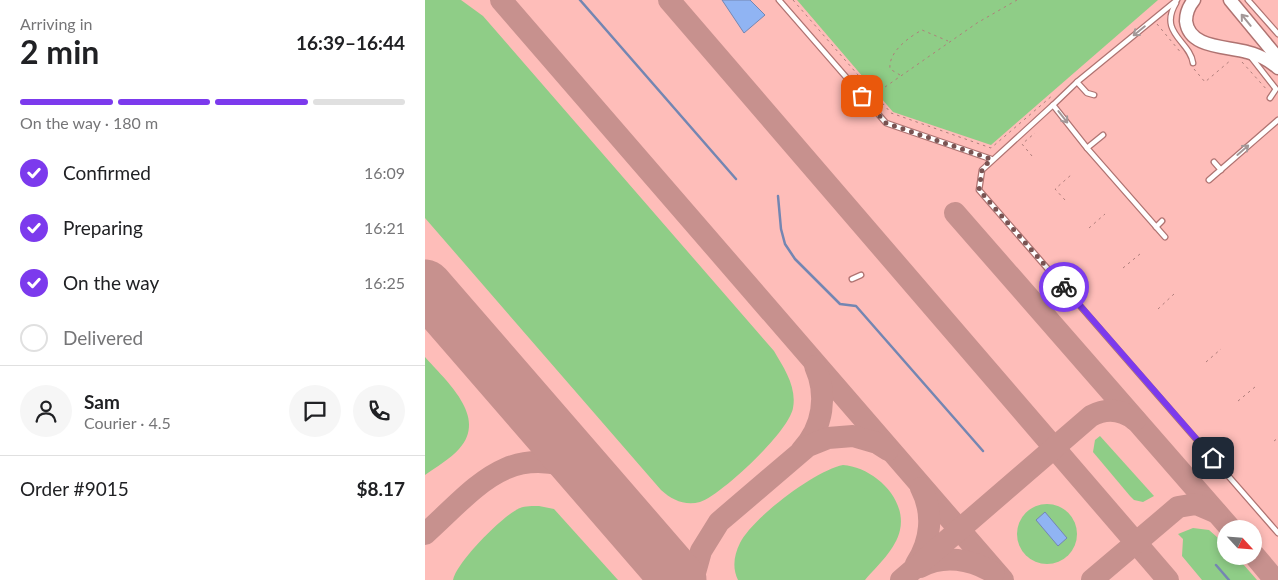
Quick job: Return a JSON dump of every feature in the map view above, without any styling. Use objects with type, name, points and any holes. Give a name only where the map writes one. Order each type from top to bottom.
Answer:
[{"type":"main road","points":[[1230,0],[1278,58]]},
{"type":"main road","points":[[1193,1],[1186,20],[1196,38],[1242,56],[1265,58],[1278,68]]},
{"type":"lane","points":[[779,0],[886,123],[991,159]]},
{"type":"lane","points":[[1177,0],[1077,82],[991,159],[982,170],[979,190],[1278,533]]},
{"type":"lane","points":[[1177,0],[1173,8],[1171,26],[1175,36],[1192,56],[1193,66]]},
{"type":"lane","points":[[1247,0],[1278,34]]},
{"type":"lane","points":[[1242,56],[1273,84],[1275,89],[1271,97]]},
{"type":"lane","points":[[1077,82],[1087,93],[1094,95]]},
{"type":"lane","points":[[1053,105],[1087,148],[1165,237]]},
{"type":"lane","points":[[1209,180],[1278,120]]},
{"type":"lane","points":[[1087,148],[1103,135]]},
{"type":"lane","points":[[1214,162],[1221,170]]},
{"type":"lane","points":[[1156,227],[1162,221]]},
{"type":"lane","points":[[852,279],[861,274]]},
{"type":"path","points":[[793,0],[891,113],[991,148]]},
{"type":"path","points":[[885,87],[949,42],[1017,0]]},
{"type":"path","points":[[901,76],[890,69],[889,63],[894,54],[910,36],[922,30],[949,42]]},
{"type":"path","points":[[1193,66],[1205,82],[1242,56],[1271,97]]},
{"type":"path","points":[[1032,156],[1022,144],[1035,133]]},
{"type":"path","points":[[1065,200],[1055,189],[1071,175]]},
{"type":"path","points":[[1089,228],[1105,214]]},
{"type":"path","points":[[1123,268],[1139,254]]},
{"type":"path","points":[[1158,309],[1174,294]]},
{"type":"path","points":[[1206,362],[1221,348]]},
{"type":"path","points":[[1238,401],[1255,387]]},
{"type":"path","points":[[1273,442],[1278,438]]},
{"type":"green space","points":[[425,0],[461,0],[483,16],[774,351],[782,364],[789,378],[794,400],[789,419],[753,462],[710,497],[700,502],[684,503],[670,497],[661,490],[425,218]]},
{"type":"green space","points":[[797,0],[1158,0],[991,145],[893,112]]},
{"type":"green space","points":[[425,357],[461,400],[467,412],[469,424],[467,437],[459,449],[425,475]]},
{"type":"green space","points":[[1100,436],[1154,496],[1143,502],[1134,500],[1130,496],[1093,452],[1095,440]]},
{"type":"green space","points":[[843,465],[866,472],[885,486],[893,496],[901,518],[900,530],[895,544],[865,580],[738,580],[734,566],[736,552],[740,543],[757,521],[802,485],[831,469]]},
{"type":"green space","points":[[1041,504],[1053,504],[1064,509],[1072,517],[1077,528],[1075,546],[1064,559],[1053,564],[1041,564],[1030,559],[1022,551],[1017,540],[1017,528],[1022,517],[1030,509]]},
{"type":"green space","points":[[539,506],[554,509],[618,580],[453,580],[462,563],[492,529],[512,512],[520,508]]},
{"type":"green space","points":[[1193,528],[1209,530],[1217,537],[1217,565],[1244,565],[1257,580],[1202,580],[1182,556],[1183,539],[1178,534]]},
{"type":"water","points":[[722,0],[750,0],[765,15],[744,33]]},
{"type":"water","points":[[1045,512],[1067,538],[1058,546],[1036,520]]},
{"type":"waterway","points":[[580,0],[736,179]]},
{"type":"waterway","points":[[778,196],[781,229],[785,244],[795,259],[840,304],[856,306],[983,451]]},
{"type":"waterway","points":[[1216,565],[1229,580]]},
{"type":"taxiway","points":[[501,0],[1003,580]]},
{"type":"taxiway","points":[[669,0],[1168,580]]},
{"type":"taxiway","points":[[955,213],[1223,520]]},
{"type":"taxiway","points":[[802,450],[815,431],[821,410],[821,388],[815,366]]},
{"type":"taxiway","points":[[901,580],[1091,416],[1097,413],[1113,411],[1130,416],[1135,420]]},
{"type":"taxiway","points":[[693,580],[701,551],[719,522],[808,446],[828,438],[853,436],[877,443],[888,450]]},
{"type":"taxiway","points":[[425,534],[479,485],[497,473],[515,465],[536,462],[559,464],[586,473]]},
{"type":"taxiway","points":[[916,564],[925,546],[929,527],[928,507],[921,488]]},
{"type":"taxiway","points":[[1092,580],[1178,507],[1196,504],[1217,513]]},
{"type":"taxiway","points":[[920,567],[938,560],[948,559],[976,564],[994,573]]},
{"type":"taxiway","points":[[1262,565],[1275,580]]},
{"type":"runway","points":[[425,287],[679,580]]},
{"type":"way so far","points":[[862,96],[886,123],[991,159],[982,170],[979,190],[1064,287]]},
{"type":"route","points":[[1064,287],[1213,458]]}]
